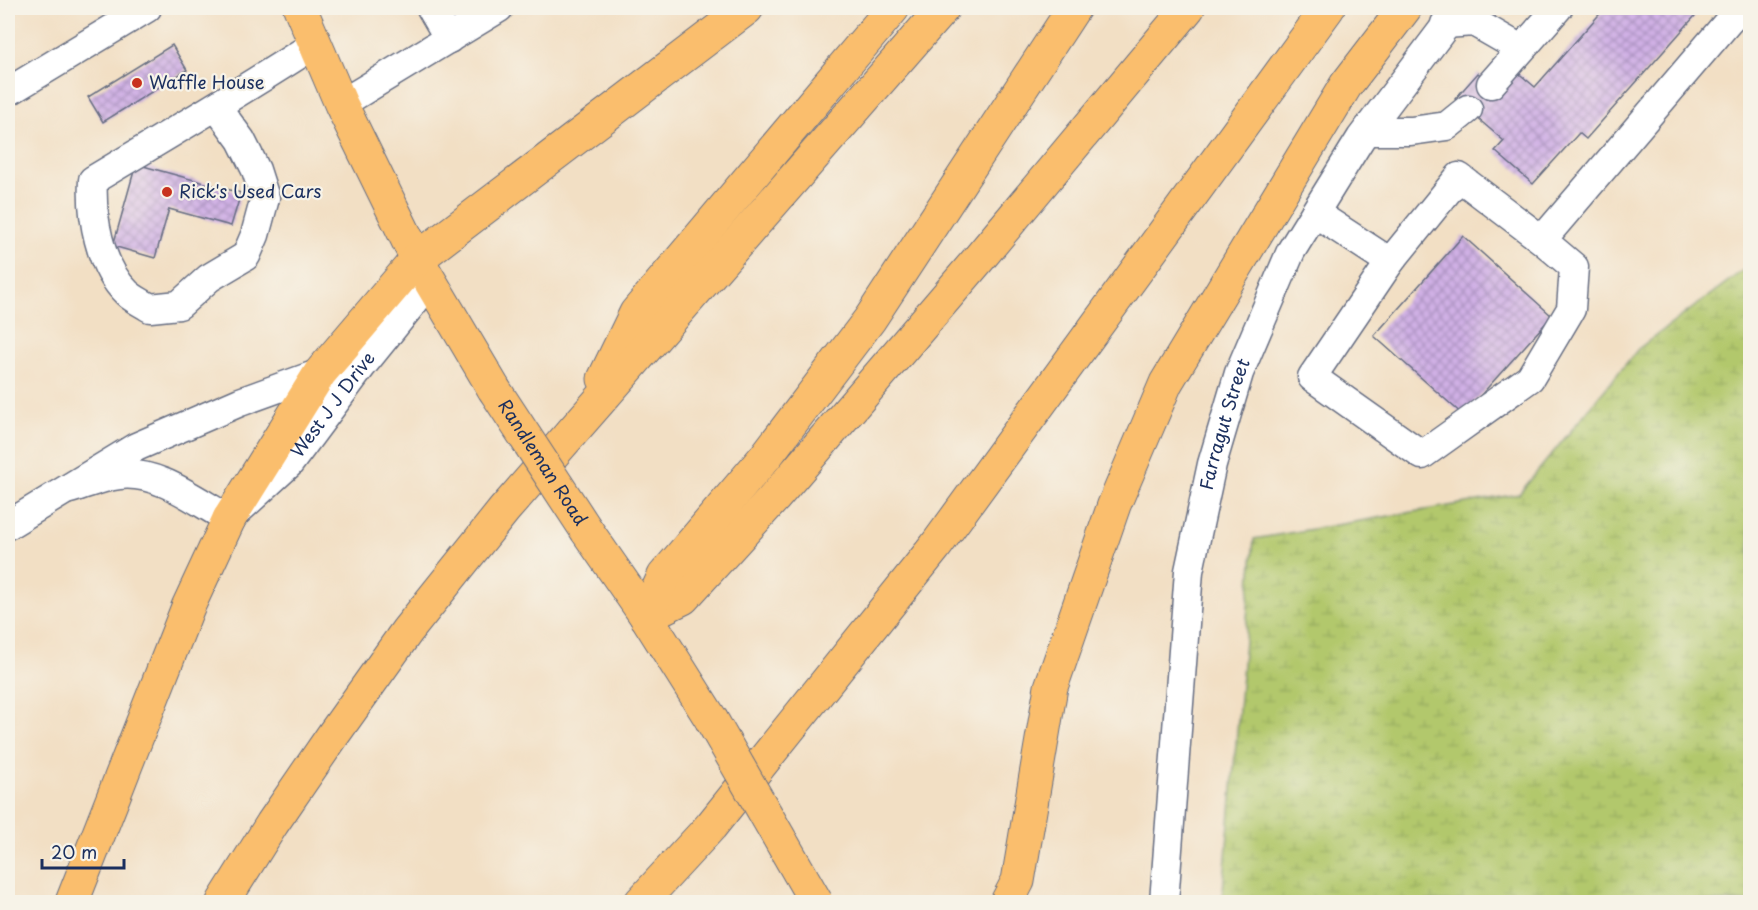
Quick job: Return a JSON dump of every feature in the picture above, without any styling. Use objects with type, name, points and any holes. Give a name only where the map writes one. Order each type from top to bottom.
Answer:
[{"type":"main road","name":"Randleman Road","points":[[300,8],[341,104],[423,270],[494,389],[646,616],[711,719],[816,903]]},
{"type":"main road","points":[[423,270],[747,8]]},
{"type":"main road","points":[[590,408],[636,314],[893,8]]},
{"type":"main road","points":[[223,903],[272,824],[407,631],[590,408],[656,338],[943,8]]},
{"type":"main road","points":[[646,616],[664,576],[766,456],[870,319],[1074,8]]},
{"type":"main road","points":[[646,616],[683,598],[774,498],[1188,8]]},
{"type":"main road","points":[[641,903],[711,826],[935,546],[1328,8]]},
{"type":"main road","points":[[1013,895],[1051,687],[1114,504],[1166,383],[1346,86],[1405,8]]},
{"type":"main road","name":"West J J Drive","points":[[229,519],[320,373],[423,270]]},
{"type":"main road","points":[[72,903],[188,607],[229,519]]},
{"type":"street","points":[[8,92],[147,8]]},
{"type":"street","points":[[431,8],[449,39]]},
{"type":"street","points":[[341,104],[499,8]]},
{"type":"street","points":[[1491,84],[1558,8]]},
{"type":"street","points":[[1542,240],[1740,8]]},
{"type":"street","points":[[1452,16],[1474,22],[1521,49]]},
{"type":"street","name":"Farragut Street","points":[[1164,903],[1189,571],[1210,475],[1239,373],[1290,251],[1367,131],[1452,16]]},
{"type":"street","points":[[216,106],[241,140],[256,171],[265,198],[255,235],[246,256],[209,278],[179,305],[150,308],[127,292],[101,248],[92,205],[93,180],[315,44]]},
{"type":"street","points":[[1367,131],[1411,131],[1447,126],[1468,110]]},
{"type":"street","points":[[1459,177],[1542,240],[1574,267],[1571,309],[1530,378],[1422,455],[1312,377],[1389,262],[1459,177]]},
{"type":"street","points":[[1315,213],[1389,262]]},
{"type":"street","name":"West J J Drive","points":[[70,489],[104,477],[138,475],[164,483],[229,519],[289,464],[362,366],[423,270]]},
{"type":"street","name":"West J J Drive","points":[[8,525],[70,489],[114,458],[136,447],[240,402],[320,373]]},
{"type":"green space","points":[[1750,265],[1750,902],[1222,902],[1254,539],[1519,494],[1638,349]]},
{"type":"building","points":[[1605,8],[1702,8],[1586,139],[1579,133],[1533,184],[1495,151],[1504,141],[1455,99],[1478,73],[1498,91],[1516,71],[1535,87]]},
{"type":"building","name":"Waffle House","points":[[172,45],[187,70],[103,122],[88,97]]},
{"type":"building","points":[[136,164],[241,193],[231,226],[169,209],[155,258],[113,246]]},
{"type":"building","points":[[1463,236],[1552,316],[1463,415],[1374,336]]},
{"type":"place","name":"Waffle House","points":[[137,83]]},
{"type":"place","name":"Rick's Used Cars","points":[[167,192]]}]
